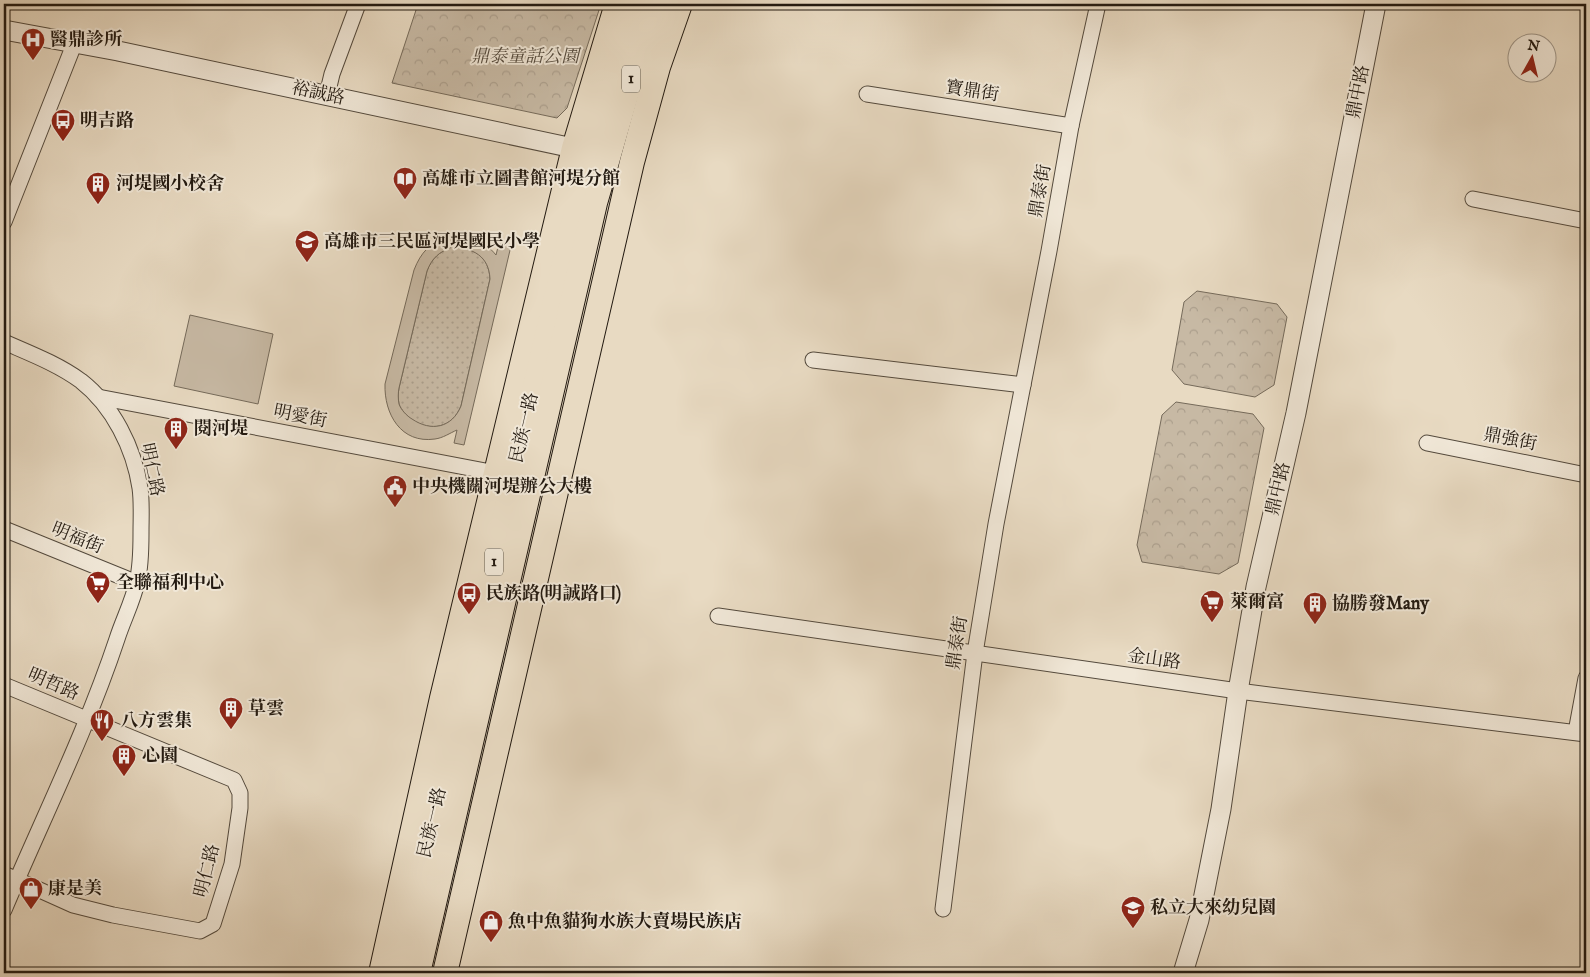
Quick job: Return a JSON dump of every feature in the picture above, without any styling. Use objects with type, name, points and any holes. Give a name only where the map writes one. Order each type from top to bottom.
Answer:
[{"type":"main road","name":"民族一路","points":[[398,973],[421,875],[595,203],[590,152],[617,4]]},
{"type":"main road","name":"民族一路","points":[[418,973],[421,875],[442,698],[496,473],[590,152],[638,4]]},
{"type":"main road","name":"民族一路","points":[[590,152],[636,61],[656,4]]},
{"type":"main road","name":"1","points":[[445,973],[632,162],[658,67],[680,4]]},
{"type":"main road","name":"民族一路","points":[[380,973],[421,875]]},
{"type":"main road","points":[[421,875],[465,888]]},
{"type":"street","points":[[327,95],[332,74],[358,4]]},
{"type":"street","name":"鼎泰街","points":[[943,909],[975,653],[1004,476],[1023,385],[1071,126],[1098,4]]},
{"type":"street","name":"鼎中路","points":[[1183,973],[1199,920],[1221,810],[1238,691],[1256,587],[1296,413],[1376,4]]},
{"type":"street","name":"裕誠路","points":[[4,30],[75,42],[632,162]]},
{"type":"street","points":[[4,222],[75,42]]},
{"type":"street","name":"寶鼎街","points":[[867,94],[1071,126]]},
{"type":"street","points":[[1473,199],[1586,221]]},
{"type":"street","name":"明仁路","points":[[4,342],[61,369],[81,381],[98,398],[115,419],[126,439],[140,488],[140,561],[137,583],[88,720],[10,877],[4,910]]},
{"type":"street","points":[[813,360],[1023,385]]},
{"type":"street","name":"明愛街","points":[[98,398],[496,473]]},
{"type":"street","name":"鼎強街","points":[[1427,443],[1586,474]]},
{"type":"street","name":"明福街","points":[[4,529],[137,583]]},
{"type":"street","name":"金山路","points":[[718,616],[1238,691],[1581,733]]},
{"type":"street","points":[[1581,733],[1586,678]]},
{"type":"street","name":"明哲路","points":[[4,685],[88,720]]},
{"type":"street","name":"明仁路","points":[[10,877],[73,905],[119,916],[200,931],[213,924],[232,864],[240,808],[240,793],[234,780],[88,720]]},
{"type":"green space","name":"鼎泰童話公園","points":[[418,4],[601,4],[567,108],[557,118],[392,83]]},
{"type":"green space","points":[[448,236],[469,238],[486,245],[496,255],[499,243],[511,246],[464,445],[454,443],[457,430],[444,437],[435,439],[413,437],[404,432],[391,416],[385,395],[385,384],[414,270],[427,249]],"holes":[[[452,247],[467,249],[483,259],[487,264],[490,279],[461,406],[447,423],[440,426],[426,426],[412,419],[403,411],[399,402],[399,388],[427,271],[431,262],[440,253]]]},
{"type":"green space","points":[[452,247],[467,249],[478,254],[487,264],[490,279],[461,406],[447,423],[433,427],[419,424],[412,420],[403,411],[398,398],[427,271],[436,256]]},
{"type":"green space","points":[[1197,291],[1277,304],[1287,317],[1274,385],[1255,397],[1184,384],[1172,370],[1184,302]]},
{"type":"green space","points":[[190,315],[273,334],[258,404],[174,386]]},
{"type":"green space","points":[[1176,402],[1253,414],[1264,428],[1238,563],[1219,574],[1142,562],[1137,545],[1162,415]]},
{"type":"place","name":"醫鼎診所","points":[[33,61]]},
{"type":"place","name":"明吉路","points":[[63,142]]},
{"type":"place","name":"高雄市立圖書館河堤分館","points":[[405,200]]},
{"type":"place","name":"河堤國小校舍","points":[[98,205]]},
{"type":"place","name":"高雄市三民區河堤國民小學","points":[[307,263]]},
{"type":"place","name":"閱河堤","points":[[176,450]]},
{"type":"place","name":"中央機關河堤辦公大樓","points":[[395,508]]},
{"type":"place","name":"全聯福利中心","points":[[98,604]]},
{"type":"place","name":"民族路(明誠路口)","points":[[469,615]]},
{"type":"place","name":"萊爾富","points":[[1212,623]]},
{"type":"place","name":"協勝發Many","points":[[1315,625]]},
{"type":"place","name":"草雲","points":[[231,730]]},
{"type":"place","name":"八方雲集","points":[[102,742]]},
{"type":"place","name":"心園","points":[[124,777]]},
{"type":"place","name":"康是美","points":[[31,910]]},
{"type":"place","name":"私立大來幼兒園","points":[[1133,929]]},
{"type":"place","name":"魚中魚貓狗水族大賣場民族店","points":[[491,943]]}]
